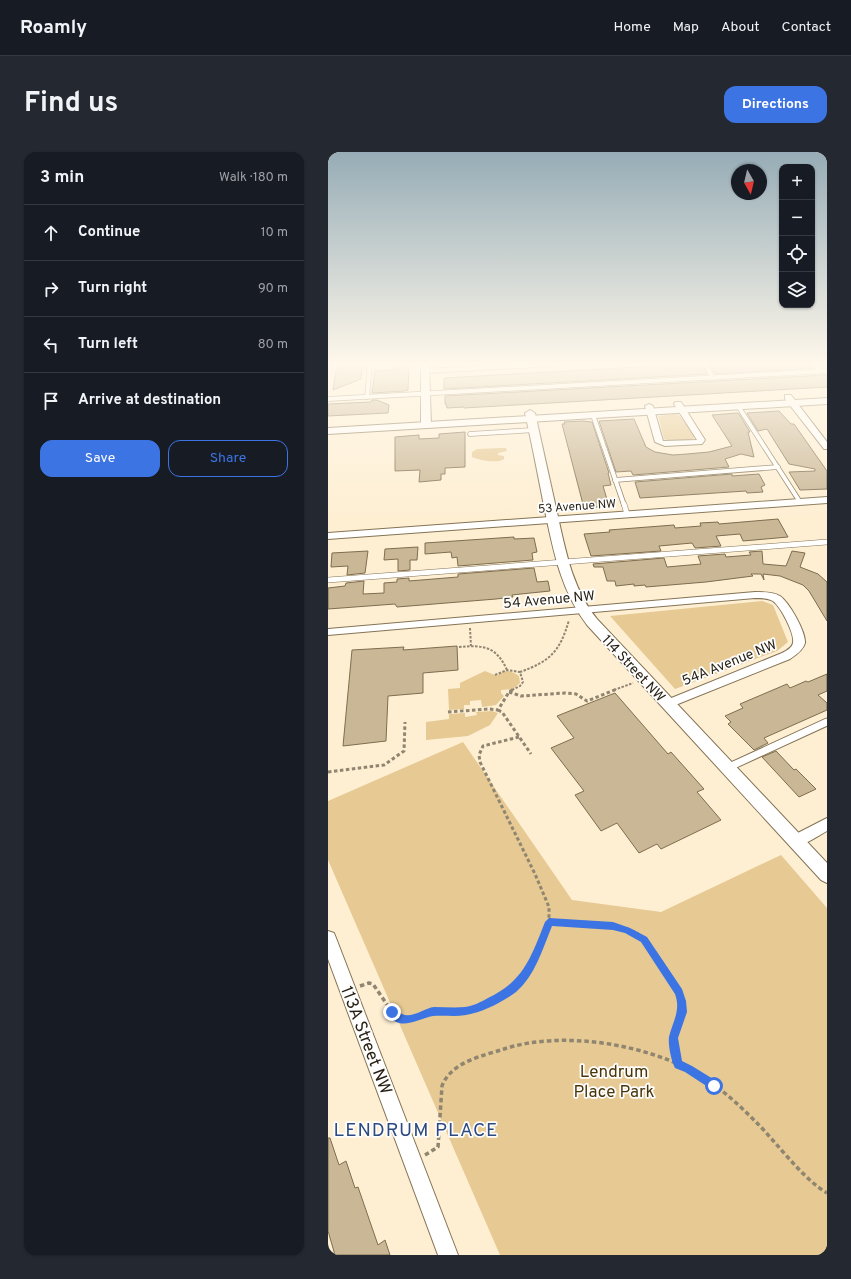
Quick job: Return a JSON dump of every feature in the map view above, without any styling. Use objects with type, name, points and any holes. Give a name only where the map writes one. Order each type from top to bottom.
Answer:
[{"type":"main road","points":[[532,421],[586,415]]},
{"type":"main road","points":[[328,424],[532,421],[588,415]]},
{"type":"main road","points":[[328,431],[425,422]]},
{"type":"street","points":[[425,415],[425,422]]},
{"type":"street","points":[[651,415],[656,435],[661,444],[699,442],[701,440],[698,433],[686,415]]},
{"type":"street","points":[[802,415],[827,447]]},
{"type":"street","name":"114 Street NW","points":[[532,421],[562,562],[569,584],[577,601],[583,610],[644,679],[827,875]]},
{"type":"street","name":"53 Avenue NW","points":[[328,536],[827,500]]},
{"type":"street","name":"54 Avenue NW","points":[[328,632],[755,595],[772,597],[783,604],[798,633],[798,645]]},
{"type":"street","name":"54A Avenue NW","points":[[668,704],[786,656],[792,653],[798,645]]},
{"type":"street","points":[[795,841],[827,824]]},
{"type":"street","name":"113A Street NW","points":[[328,938],[448,1255]]},
{"type":"lane","points":[[593,415],[626,514]]},
{"type":"lane","points":[[744,415],[800,502]]},
{"type":"lane","points":[[470,434],[532,421]]},
{"type":"lane","points":[[615,480],[778,467]]},
{"type":"lane","points":[[328,580],[827,542]]},
{"type":"lane","points":[[727,768],[827,722]]},
{"type":"path","points":[[470,620],[471,646]]},
{"type":"path","points":[[495,675],[507,670],[520,672],[543,664],[558,650],[564,640],[569,620]]},
{"type":"path","points":[[459,647],[489,647],[503,661],[507,670]]},
{"type":"path","points":[[498,710],[509,692],[520,686],[523,682],[520,672]]},
{"type":"path","points":[[509,692],[521,696],[565,693],[576,694],[587,701],[644,679]]},
{"type":"path","points":[[448,712],[489,709],[502,712],[531,754]]},
{"type":"path","points":[[328,772],[384,765],[404,751],[405,722]]},
{"type":"path","points":[[348,989],[369,983],[373,984],[392,1012],[403,1020],[409,1020],[432,1012],[466,1011],[477,1008],[500,997],[520,982],[535,958],[549,922],[548,907],[535,874],[480,762],[478,754],[480,749],[487,744],[509,741],[519,737]]},
{"type":"path","points":[[549,922],[613,926],[632,932],[644,940],[679,992],[682,1001],[682,1012],[674,1038],[678,1064]]},
{"type":"path","points":[[413,1162],[438,1147],[441,1092],[445,1077],[451,1071],[490,1053],[513,1045],[580,1040],[611,1043],[643,1051],[689,1069],[714,1086],[739,1106],[813,1182],[827,1193]]},
{"type":"green space","points":[[679,415],[695,436],[693,439],[671,441],[664,439],[658,416]]},
{"type":"green space","points":[[506,448],[507,451],[498,453],[498,455],[504,456],[504,459],[501,460],[488,461],[472,457],[472,452],[477,449]]},
{"type":"green space","points":[[762,601],[773,605],[788,642],[777,651],[675,689],[610,616]]},
{"type":"green space","points":[[485,671],[497,676],[505,671],[513,672],[519,676],[520,683],[513,689],[501,690],[501,693],[504,696],[496,705],[482,707],[481,700],[470,701],[470,705],[464,705],[464,709],[449,710],[448,689],[460,688],[460,683]]},
{"type":"green space","points":[[492,711],[498,713],[490,725],[468,736],[426,740],[426,722],[449,719],[449,714],[465,713],[465,717],[477,715],[476,712]]},
{"type":"green space","name":"Lendrum Place Park","points":[[463,742],[572,900],[661,912],[781,855],[827,908],[827,1255],[500,1255],[328,860],[328,801]]},
{"type":"building","points":[[712,415],[740,415],[750,432],[748,432],[754,457],[741,454],[725,459],[729,467],[633,475],[631,471],[616,472],[599,421],[634,419],[646,447],[655,452],[673,455],[709,452],[732,446]]},
{"type":"building","points":[[749,415],[783,415],[791,424],[794,424],[827,471],[827,489],[800,490],[789,472],[815,471],[815,469],[789,464],[767,429],[758,431]]},
{"type":"building","points":[[564,422],[592,422],[609,473],[611,485],[603,486],[609,506],[584,508],[562,424],[565,424]]},
{"type":"building","points":[[465,432],[465,467],[445,468],[445,474],[441,474],[441,480],[419,482],[420,470],[395,471],[395,437],[419,435],[419,439],[439,438],[439,434]]},
{"type":"building","points":[[732,474],[732,476],[759,474],[765,485],[761,487],[763,492],[747,493],[746,491],[640,498],[635,482]]},
{"type":"building","points":[[778,519],[788,537],[743,541],[740,534],[716,536],[721,546],[695,548],[692,543],[659,546],[661,551],[591,556],[584,534],[610,532],[609,530],[674,525],[675,528],[701,526],[700,523],[718,522],[719,524]]},
{"type":"building","points":[[514,537],[514,539],[534,538],[537,552],[532,553],[533,560],[458,566],[457,557],[452,558],[451,552],[425,554],[425,543]]},
{"type":"building","points":[[418,547],[417,560],[410,560],[410,570],[398,571],[398,559],[384,560],[385,549]]},
{"type":"building","points":[[368,551],[365,573],[347,575],[348,566],[331,567],[332,553]]},
{"type":"building","points":[[762,551],[763,564],[786,566],[792,551],[805,553],[800,567],[818,574],[827,582],[827,621],[809,591],[803,585],[780,576],[763,574],[764,580],[761,574],[751,574],[753,576],[706,582],[646,587],[645,585],[634,586],[634,584],[616,586],[615,581],[607,581],[603,567],[594,567],[593,564],[664,558],[667,567],[701,564],[698,556],[725,554],[726,557],[751,555],[749,552]]},
{"type":"building","points":[[534,568],[537,582],[548,581],[550,591],[512,595],[513,597],[496,599],[397,607],[395,604],[328,609],[328,588],[345,586],[346,583],[364,581],[363,594],[384,593],[384,583],[397,582],[397,579],[409,578],[409,581],[458,577],[458,574]]},
{"type":"building","points":[[457,646],[458,670],[423,673],[423,693],[388,696],[386,741],[343,746],[352,650],[404,647],[403,650]]},
{"type":"building","points":[[827,674],[827,691],[818,695],[827,703],[827,710],[764,738],[768,743],[754,750],[728,724],[731,722],[725,716],[743,708],[740,704],[787,684],[790,688]]},
{"type":"building","points":[[615,693],[668,754],[671,752],[704,789],[697,792],[721,820],[661,849],[657,844],[639,853],[617,823],[601,831],[575,795],[584,791],[551,748],[574,738],[557,716]]},
{"type":"building","points":[[776,751],[794,770],[796,769],[816,789],[799,797],[762,757]]},
{"type":"building","points":[[328,1138],[330,1138],[339,1165],[346,1161],[355,1188],[358,1187],[378,1245],[385,1240],[390,1255],[335,1255],[328,1231]]},
{"type":"district","name":"LENDRUM PLACE","points":[[416,1129]]},
{"type":"route","points":[[392,1012],[403,1020],[409,1020],[432,1012],[447,1010],[466,1011],[477,1008],[500,997],[520,982],[535,958],[549,922],[601,924],[613,926],[638,935],[648,944],[679,992],[682,1001],[682,1012],[674,1038],[674,1046],[678,1064],[689,1069],[714,1086]]}]
